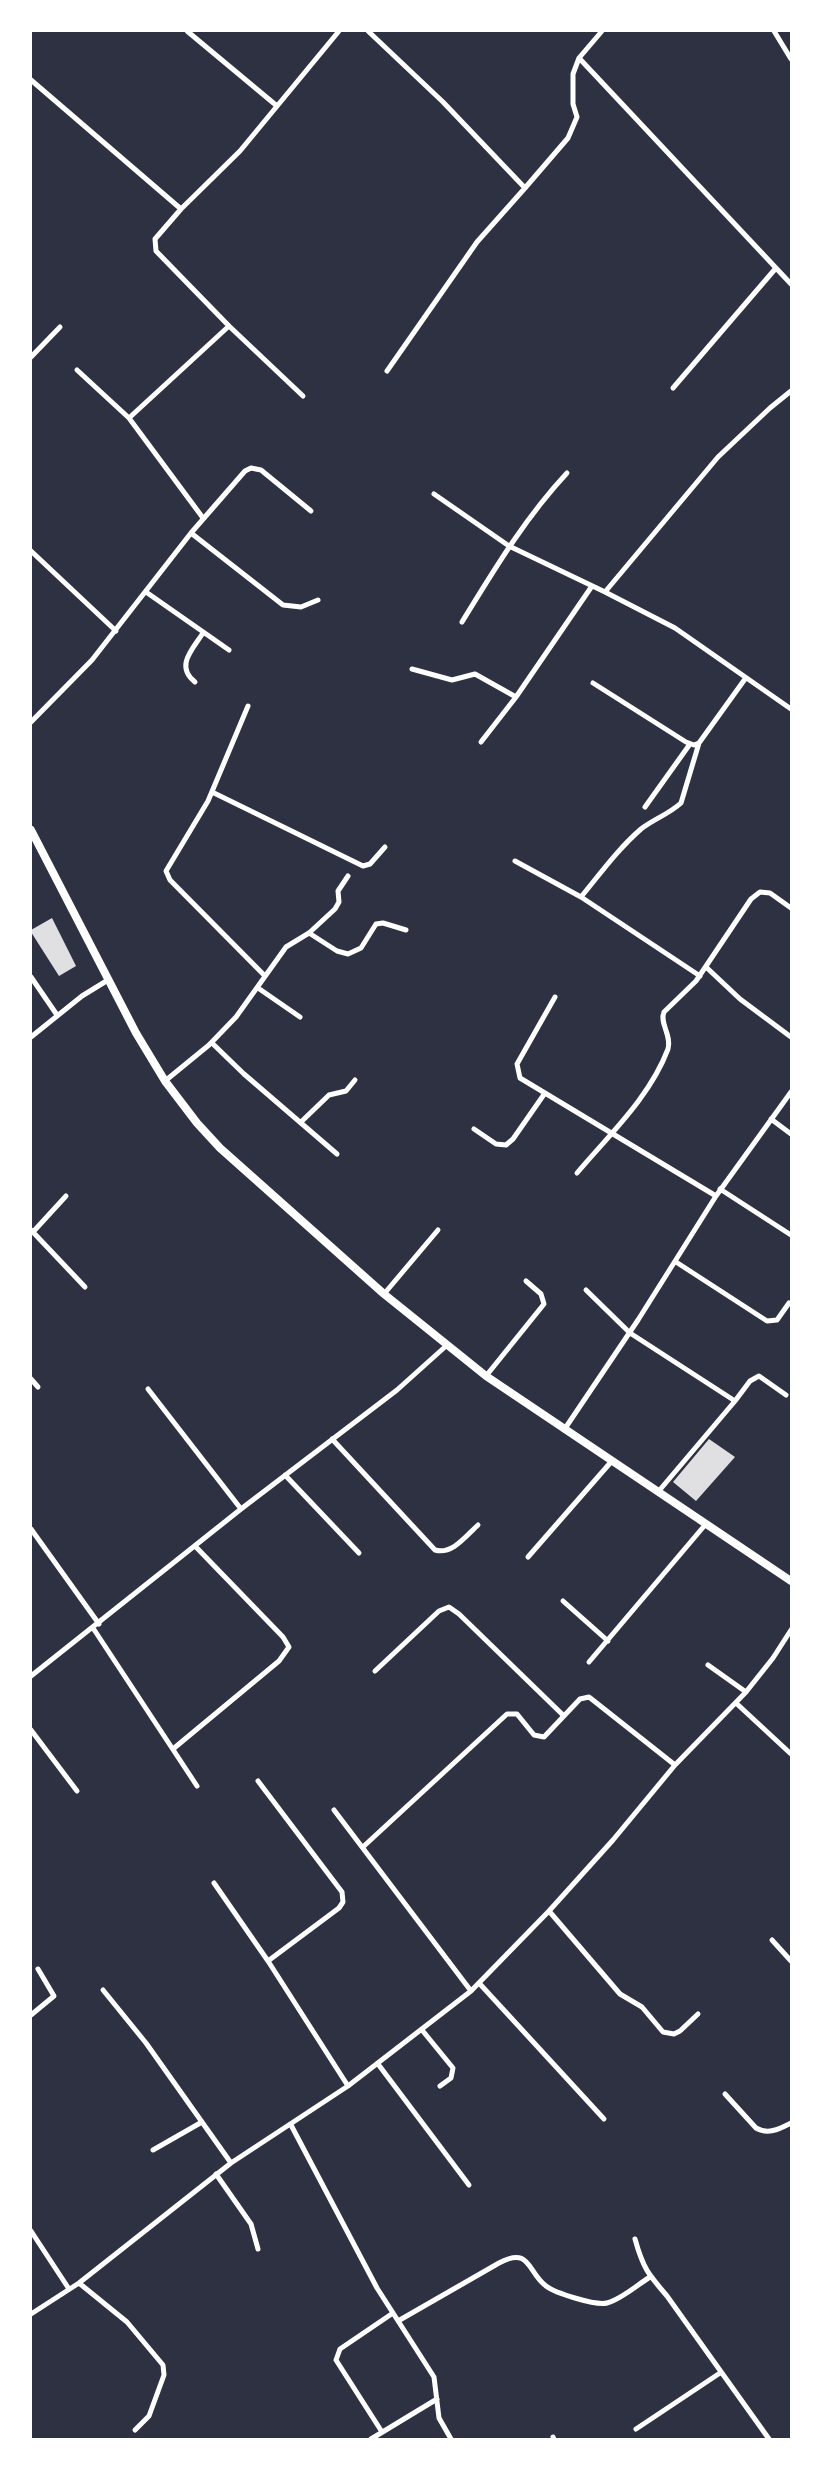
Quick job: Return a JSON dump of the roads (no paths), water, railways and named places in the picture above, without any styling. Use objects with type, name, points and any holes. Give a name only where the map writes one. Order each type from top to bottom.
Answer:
[{"type":"main road","points":[[31,830],[108,980],[164,1081],[197,1123],[220,1148],[384,1294],[446,1346],[564,1430],[791,1581]]},
{"type":"street","points":[[187,31],[278,106]]},
{"type":"street","points":[[303,396],[229,326],[156,251],[155,239],[181,209],[240,151],[339,31]]},
{"type":"street","points":[[387,371],[477,242],[568,138],[577,117],[573,104],[573,74],[579,58],[602,31]]},
{"type":"street","points":[[774,31],[791,59]]},
{"type":"street","points":[[369,32],[444,102],[525,188]]},
{"type":"street","points":[[579,58],[791,284]]},
{"type":"street","points":[[31,80],[181,209]]},
{"type":"street","points":[[673,388],[776,268]]},
{"type":"street","points":[[129,418],[229,326]]},
{"type":"street","points":[[31,357],[60,327]]},
{"type":"street","points":[[77,370],[129,418],[203,518]]},
{"type":"street","points":[[605,592],[718,456],[791,391]]},
{"type":"street","points":[[31,722],[86,668],[191,532],[245,471],[250,468],[260,470],[311,511]]},
{"type":"street","points":[[462,622],[509,546],[548,493],[567,473]]},
{"type":"street","points":[[434,494],[509,546],[605,592],[674,628],[745,679],[791,709]]},
{"type":"street","points":[[191,532],[283,606],[301,607],[318,600]]},
{"type":"street","points":[[31,551],[116,631]]},
{"type":"street","points":[[481,742],[516,696],[592,586]]},
{"type":"street","points":[[146,592],[229,650]]},
{"type":"street","points":[[196,682],[188,675],[185,662],[203,633]]},
{"type":"street","points":[[412,668],[452,680],[475,674],[516,696]]},
{"type":"street","points":[[581,897],[610,861],[634,836],[651,822],[681,803],[699,743],[745,679]]},
{"type":"street","points":[[593,683],[690,744],[699,743]]},
{"type":"street","points":[[248,706],[212,792],[184,843],[167,868],[166,874],[265,976]]},
{"type":"street","points":[[645,807],[690,744]]},
{"type":"street","points":[[212,792],[363,866],[370,864],[385,846]]},
{"type":"street","points":[[515,861],[581,897],[700,976]]},
{"type":"street","points":[[164,1081],[212,1043],[236,1017],[286,947],[309,933],[338,906],[338,891],[348,876]]},
{"type":"street","points":[[576,1173],[636,1104],[666,1054],[669,1039],[663,1017],[664,1012],[700,976],[755,895],[760,892],[770,893],[791,908]]},
{"type":"street","points":[[309,933],[337,950],[348,954],[361,948],[376,924],[383,923],[406,930]]},
{"type":"street","points":[[706,967],[740,999],[791,1037]]},
{"type":"street","points":[[31,977],[57,1015]]},
{"type":"street","points":[[31,1038],[57,1015],[108,980]]},
{"type":"street","points":[[258,988],[300,1017]]},
{"type":"street","points":[[555,997],[520,1058],[516,1068],[520,1078],[716,1196]]},
{"type":"street","points":[[212,1043],[337,1154]]},
{"type":"street","points":[[302,1122],[329,1095],[346,1091],[356,1080]]},
{"type":"street","points":[[564,1430],[676,1262],[720,1189],[791,1092]]},
{"type":"street","points":[[474,1129],[496,1144],[506,1145],[513,1139],[545,1093]]},
{"type":"street","points":[[771,1119],[791,1134]]},
{"type":"street","points":[[720,1189],[791,1235]]},
{"type":"street","points":[[66,1196],[32,1231],[85,1287]]},
{"type":"street","points":[[384,1294],[438,1230]]},
{"type":"street","points":[[676,1262],[767,1321],[777,1320],[790,1302]]},
{"type":"street","points":[[486,1376],[544,1304],[541,1294],[526,1281]]},
{"type":"street","points":[[586,1290],[630,1333],[734,1401]]},
{"type":"street","points":[[31,1676],[99,1624],[241,1509],[397,1390],[446,1346]]},
{"type":"street","points":[[658,1492],[750,1381],[758,1376],[786,1395]]},
{"type":"street","points":[[31,1379],[38,1387]]},
{"type":"street","points":[[148,1389],[241,1509]]},
{"type":"street","points":[[332,1439],[373,1486],[435,1550],[444,1551],[451,1549],[478,1525]]},
{"type":"street","points":[[528,1557],[611,1462]]},
{"type":"street","points":[[285,1475],[359,1553]]},
{"type":"street","points":[[589,1662],[705,1524]]},
{"type":"street","points":[[31,1529],[99,1624]]},
{"type":"street","points":[[173,1749],[280,1661],[289,1647],[283,1636],[195,1546]]},
{"type":"street","points":[[563,1601],[608,1641]]},
{"type":"street","points":[[376,1670],[439,1611],[449,1608],[459,1614],[564,1716]]},
{"type":"street","points":[[92,1628],[197,1786]]},
{"type":"street","points":[[31,2314],[79,2283],[231,2163],[291,2125],[378,2064],[472,1990],[550,1910],[613,1840],[675,1765],[746,1692],[773,1658],[791,1630]]},
{"type":"street","points":[[708,1665],[746,1692]]},
{"type":"street","points":[[364,1846],[507,1714],[517,1714],[534,1735],[541,1737],[551,1732],[580,1699],[589,1697],[675,1765]]},
{"type":"street","points":[[736,1703],[791,1754]]},
{"type":"street","points":[[31,1730],[77,1791]]},
{"type":"street","points":[[258,1781],[342,1892],[343,1898],[338,1908],[268,1961]]},
{"type":"street","points":[[334,1810],[364,1846],[472,1990]]},
{"type":"street","points":[[214,1883],[268,1961],[348,2086]]},
{"type":"street","points":[[550,1910],[620,1994],[642,2008],[663,2032],[674,2034],[680,2031],[698,2014]]},
{"type":"street","points":[[772,1940],[791,1961]]},
{"type":"street","points":[[31,2015],[54,1996],[54,1992],[38,1970]]},
{"type":"street","points":[[479,1983],[604,2119]]},
{"type":"street","points":[[103,1990],[134,2028],[231,2163]]},
{"type":"street","points":[[422,2030],[453,2068],[451,2078],[440,2086]]},
{"type":"street","points":[[378,2064],[469,2185]]},
{"type":"street","points":[[725,2094],[756,2128],[762,2131],[775,2130],[791,2123]]},
{"type":"street","points":[[153,2150],[202,2122]]},
{"type":"street","points":[[291,2125],[370,2275],[434,2377],[441,2422],[451,2439]]},
{"type":"street","points":[[216,2174],[250,2224],[258,2249]]},
{"type":"street","points":[[31,2231],[69,2290]]},
{"type":"street","points":[[635,2239],[642,2263],[650,2277],[666,2296],[769,2439]]},
{"type":"street","points":[[398,2321],[512,2257],[519,2258],[530,2264],[541,2282],[548,2288],[600,2304],[611,2302],[650,2277]]},
{"type":"street","points":[[79,2283],[127,2322],[163,2365],[164,2375],[149,2416],[136,2430]]},
{"type":"street","points":[[382,2432],[336,2360],[340,2349],[393,2313]]},
{"type":"street","points":[[636,2429],[720,2373]]},
{"type":"street","points":[[371,2439],[437,2399]]}]
